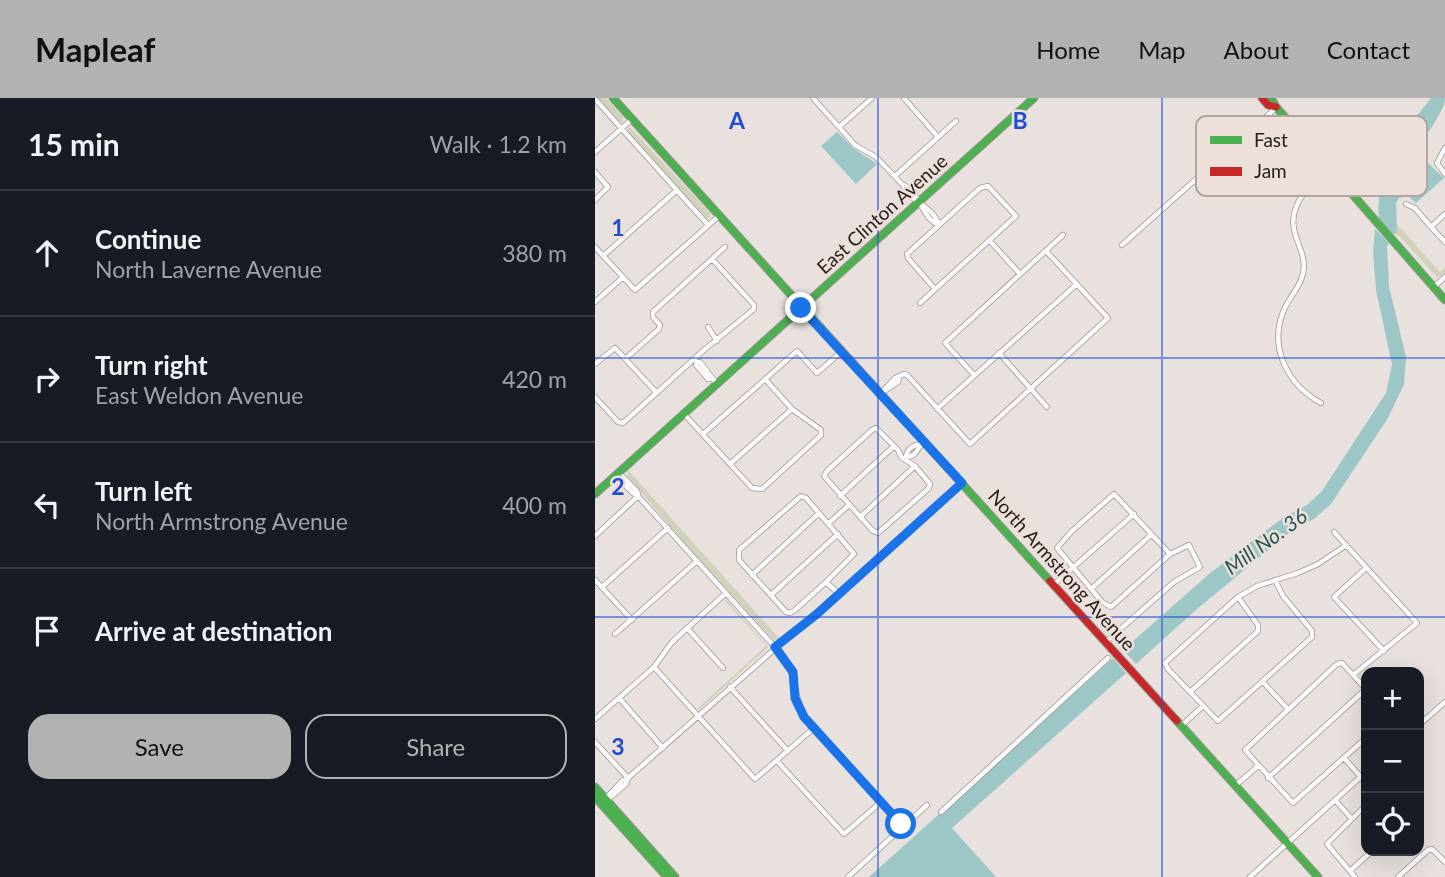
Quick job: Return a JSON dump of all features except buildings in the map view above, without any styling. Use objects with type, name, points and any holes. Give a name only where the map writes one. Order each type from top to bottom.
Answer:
[{"type":"street","name":"North Armstrong Avenue","points":[[613,98],[841,352],[883,392],[922,442],[1107,642],[1318,877]]},
{"type":"street","points":[[813,98],[855,145],[876,157],[939,225]]},
{"type":"street","points":[[839,127],[872,98]]},
{"type":"street","points":[[904,98],[938,137]]},
{"type":"street","name":"East Clinton Avenue","points":[[595,494],[684,414],[714,381],[801,308],[1034,98]]},
{"type":"street","points":[[1262,98],[1268,105],[1276,107]]},
{"type":"street","points":[[1272,98],[1284,116]]},
{"type":"street","points":[[595,99],[708,225]]},
{"type":"street","points":[[1266,116],[1276,107]]},
{"type":"street","points":[[595,152],[632,119]]},
{"type":"street","points":[[895,176],[956,121]]},
{"type":"street","points":[[1445,148],[1437,163],[1445,174]]},
{"type":"street","points":[[595,172],[608,187],[595,200]]},
{"type":"street","points":[[1122,245],[1196,179]]},
{"type":"street","points":[[920,303],[936,289],[1016,216],[985,185],[907,256],[936,289]]},
{"type":"street","points":[[603,256],[677,190]]},
{"type":"street","points":[[1302,196],[1294,208],[1294,230],[1303,257],[1303,274],[1283,311],[1278,332],[1280,353],[1291,378],[1302,391],[1321,403]]},
{"type":"street","points":[[1352,196],[1445,300]]},
{"type":"street","points":[[1406,204],[1415,208],[1445,242]]},
{"type":"street","points":[[1431,226],[1445,214]]},
{"type":"street","points":[[595,247],[635,290],[719,216]]},
{"type":"street","points":[[974,376],[945,342],[1063,235]]},
{"type":"street","points":[[989,240],[1020,274]]},
{"type":"street","points":[[625,359],[659,329],[660,325],[652,315],[653,312],[725,247]]},
{"type":"street","points":[[883,392],[895,378],[907,375],[970,444],[1108,318],[1046,251]]},
{"type":"street","points":[[595,397],[620,424],[754,309],[754,305],[712,259]]},
{"type":"street","points":[[1434,287],[1445,277]]},
{"type":"street","points":[[595,302],[622,278]]},
{"type":"street","points":[[937,409],[1077,284]]},
{"type":"street","points":[[708,327],[717,341]]},
{"type":"street","points":[[595,364],[614,348],[656,393]]},
{"type":"street","points":[[702,434],[797,351],[817,373],[841,352]]},
{"type":"street","points":[[999,353],[1047,407]]},
{"type":"street","points":[[695,361],[700,362],[714,381]]},
{"type":"street","points":[[684,414],[752,488],[762,489],[821,435],[820,426],[792,409],[765,379]]},
{"type":"street","points":[[730,464],[792,409]]},
{"type":"street","points":[[876,428],[894,446],[930,484],[911,505],[878,533],[873,531],[824,476],[876,428]]},
{"type":"street","points":[[905,458],[922,442]]},
{"type":"street","points":[[840,496],[894,446]]},
{"type":"street","points":[[860,517],[915,466]]},
{"type":"street","points":[[618,473],[630,483],[638,496],[789,664],[793,672],[795,698],[804,717],[892,814],[892,818],[902,825]]},
{"type":"street","points":[[602,799],[611,797],[626,784],[627,779],[962,483]]},
{"type":"street","points":[[1107,642],[1174,582],[1200,567],[1189,545],[1170,554],[1111,607],[1102,603],[1057,548],[1058,545],[1111,495],[1117,495],[1170,554]]},
{"type":"street","points":[[595,536],[638,496]]},
{"type":"street","points":[[801,496],[819,513],[854,554],[790,613],[786,612],[739,560],[739,550],[801,496]]},
{"type":"street","points":[[829,524],[849,505]]},
{"type":"street","points":[[752,575],[819,513]]},
{"type":"street","points":[[1053,585],[1134,514]]},
{"type":"street","points":[[602,587],[668,528]]},
{"type":"street","points":[[1334,532],[1417,623],[1353,675]]},
{"type":"street","points":[[771,596],[838,534]]},
{"type":"street","points":[[1091,590],[1151,535]]},
{"type":"street","points":[[1275,580],[1283,596],[1312,631],[1312,637],[1218,721],[1165,663],[1238,597],[1257,586],[1318,564],[1345,546]]},
{"type":"street","points":[[615,634],[697,561]]},
{"type":"street","points":[[1366,568],[1334,597],[1384,651]]},
{"type":"street","points":[[595,580],[632,620]]},
{"type":"street","points":[[826,582],[839,594]]},
{"type":"street","points":[[595,719],[654,667],[667,647],[726,593]]},
{"type":"street","points":[[1190,692],[1258,631],[1258,625],[1238,597]]},
{"type":"street","points":[[687,628],[723,668]]},
{"type":"street","points":[[941,812],[1108,658]]},
{"type":"street","points":[[1361,684],[1342,663],[1337,664],[1245,747],[1245,752],[1293,803],[1361,743]]},
{"type":"street","points":[[654,667],[755,779],[814,728]]},
{"type":"street","points":[[1262,681],[1287,708]]},
{"type":"street","points":[[730,687],[788,751]]},
{"type":"street","points":[[1268,778],[1361,694]]},
{"type":"street","points":[[619,698],[663,748]]},
{"type":"street","points":[[1424,721],[1445,702]]},
{"type":"street","points":[[1182,725],[1203,706]]},
{"type":"street","points":[[595,742],[627,779]]},
{"type":"street","points":[[1250,877],[1361,777],[1344,758]]},
{"type":"street","points":[[778,761],[844,834],[881,802]]},
{"type":"street","points":[[1236,785],[1258,766]]},
{"type":"street","points":[[595,787],[602,799],[668,877]]},
{"type":"street","points":[[602,799],[675,877]]},
{"type":"street","points":[[1335,800],[1352,819]]},
{"type":"street","points":[[848,877],[927,805]]},
{"type":"street","points":[[1355,877],[1327,844],[1361,810]]},
{"type":"street","points":[[1398,877],[1428,850],[1432,849],[1445,862]]},
{"type":"street","points":[[1349,872],[1367,856]]},
{"type":"green space","points":[[598,98],[606,98],[623,117],[623,122],[619,121]]},
{"type":"green space","points":[[630,127],[710,213],[710,218],[705,218],[628,133]]},
{"type":"green space","points":[[1396,223],[1440,272],[1445,268],[1445,273],[1436,276],[1397,234]]},
{"type":"green space","points":[[628,470],[779,638],[777,640],[773,639],[689,548],[627,476]]},
{"type":"green space","points":[[724,600],[728,601],[768,647],[699,710],[697,709],[766,646]]},
{"type":"water","points":[[1431,98],[1445,98],[1444,105],[1427,133],[1427,116],[1417,116]]},
{"type":"water","points":[[837,132],[853,148],[877,164],[856,184],[821,146]]},
{"type":"water","points":[[1427,164],[1444,178],[1427,193]]},
{"type":"water","points":[[1408,196],[1399,198],[1396,203],[1397,234],[1388,233],[1380,221],[1379,198]]},
{"type":"water","points":[[1408,196],[1424,196],[1416,203]]},
{"type":"water","name":"Mill No. 36","points":[[1375,229],[1389,243],[1389,286],[1406,357],[1404,384],[1388,418],[1331,504],[1314,519],[1295,528],[1197,609],[1136,664],[1123,650],[1209,574],[1284,517],[1307,505],[1322,491],[1386,393],[1392,365],[1376,290],[1373,252]]},
{"type":"water","points":[[1113,658],[1126,673],[952,828],[996,877],[869,877]]},
{"type":"traffic: fast","points":[[613,98],[1050,581]]},
{"type":"traffic: fast","points":[[595,494],[1034,98]]},
{"type":"traffic: fast","points":[[1271,98],[1284,116]]},
{"type":"traffic: fast","points":[[1354,196],[1445,300]]},
{"type":"traffic: fast","points":[[1177,721],[1318,877]]},
{"type":"traffic: fast","points":[[595,787],[675,877]]},
{"type":"traffic: fast","points":[[595,797],[667,877]]},
{"type":"traffic: jam","points":[[1262,98],[1268,105],[1276,107]]},
{"type":"traffic: jam","points":[[1050,581],[1177,721]]},
{"type":"route","points":[[801,308],[962,483],[817,614],[775,647],[793,672],[795,698],[804,717],[892,814],[896,814],[902,821],[901,824]]}]
